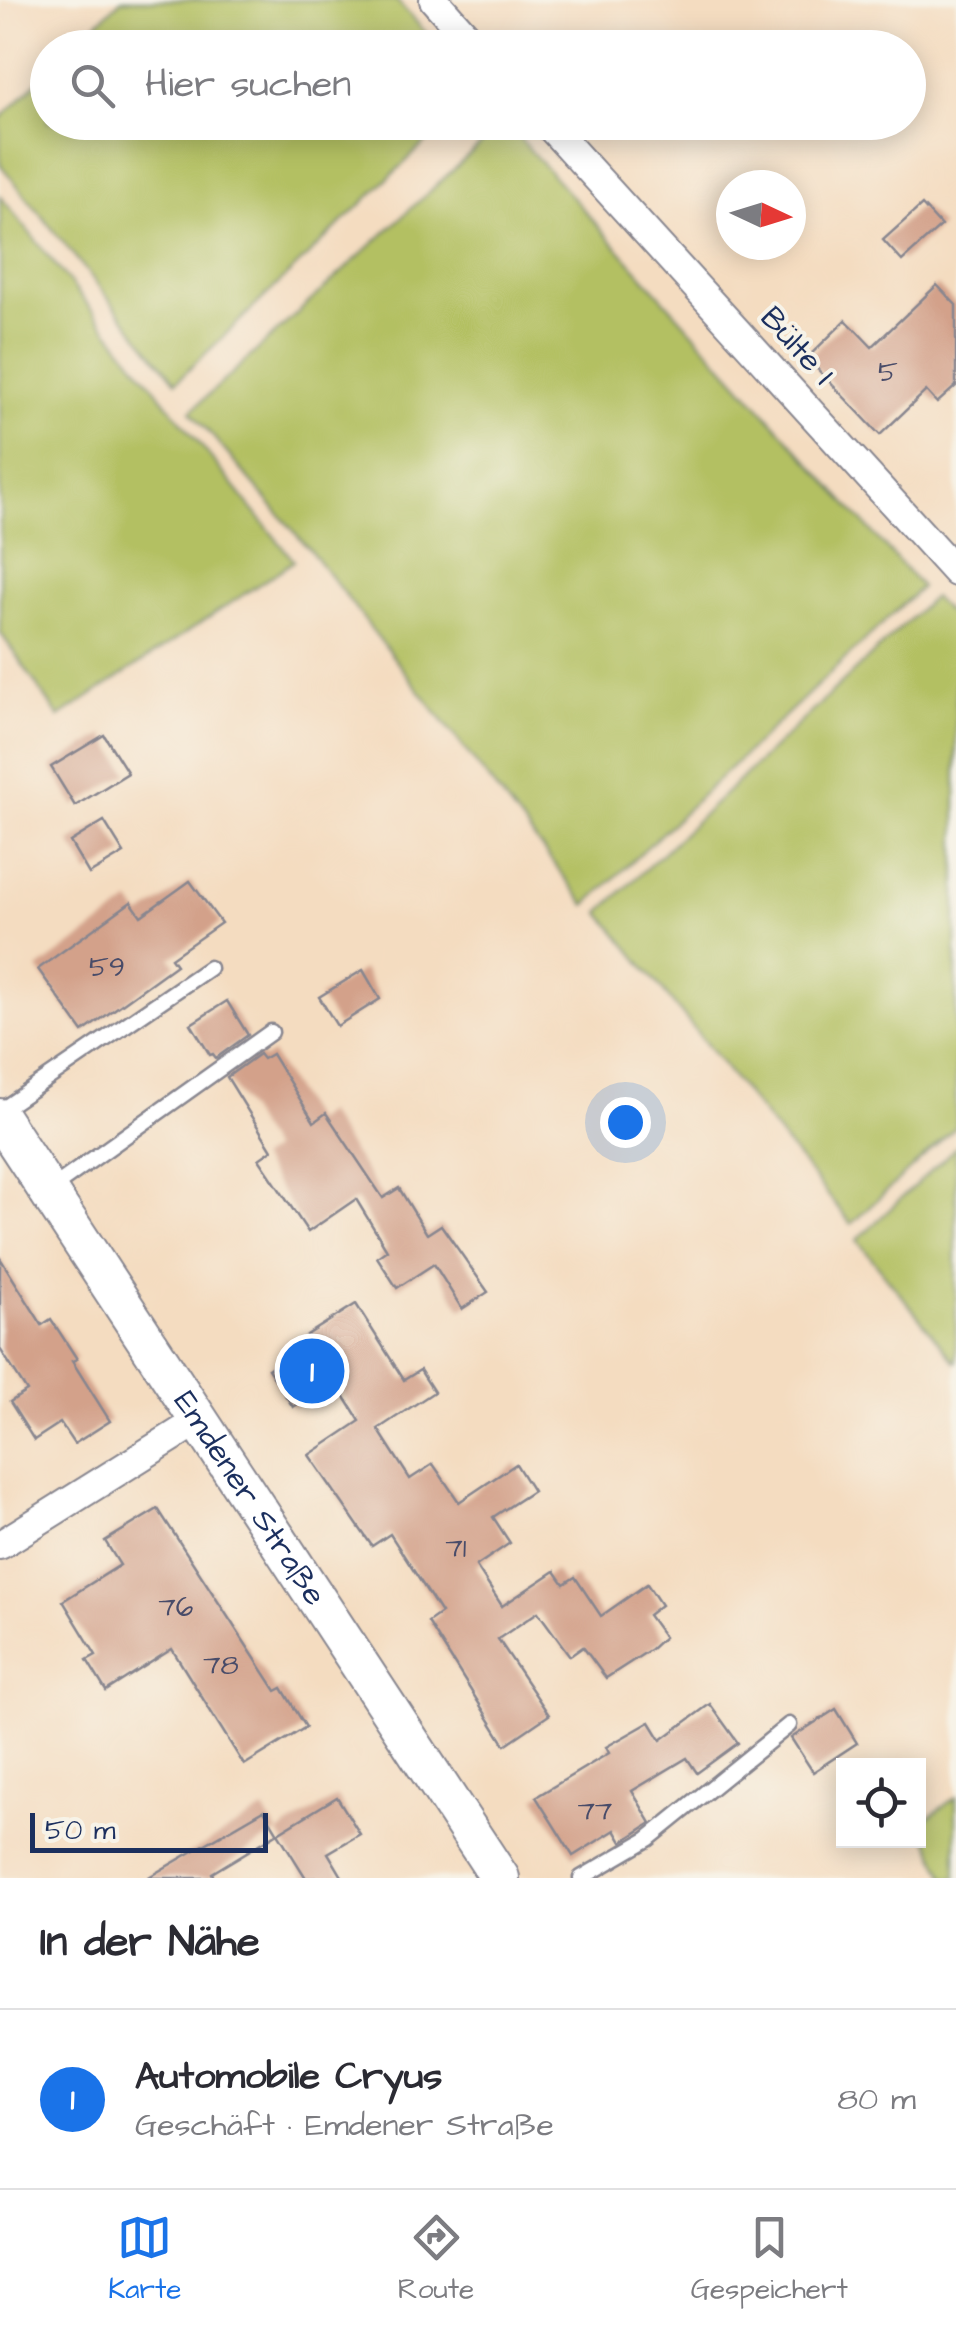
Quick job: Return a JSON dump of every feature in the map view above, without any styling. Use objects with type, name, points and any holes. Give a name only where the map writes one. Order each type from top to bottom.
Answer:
[{"type":"street","points":[[434,0],[461,30]]},
{"type":"street","name":"Bülte I","points":[[562,140],[956,572]]},
{"type":"street","name":"Emdener Straße","points":[[0,1114],[500,1878]]},
{"type":"street","points":[[0,1545],[198,1421]]},
{"type":"lane","points":[[0,1114],[209,968]]},
{"type":"lane","points":[[48,1191],[271,1032]]},
{"type":"lane","points":[[580,1878],[648,1839],[790,1725]]},
{"type":"green space","points":[[121,0],[396,0],[423,30],[90,30]]},
{"type":"green space","points":[[30,89],[30,140],[428,140],[176,382],[0,164],[0,119]]},
{"type":"green space","points":[[485,140],[521,140],[921,587],[586,905],[310,550],[191,411]]},
{"type":"green space","points":[[0,196],[294,561],[59,717],[0,632]]},
{"type":"green space","points":[[933,597],[956,621],[956,1127],[851,1224],[600,912]]},
{"type":"green space","points":[[956,1147],[956,1362],[955,1362],[857,1240]]},
{"type":"green space","points":[[956,1797],[956,1878],[945,1878],[926,1834],[926,1819]]},
{"type":"building","points":[[922,205],[941,226],[902,261],[883,240]]},
{"type":"building","points":[[937,285],[956,305],[956,386],[937,403],[926,391],[880,435],[807,358],[846,320],[872,347]]},
{"type":"building","points":[[104,735],[128,773],[75,806],[51,767]]},
{"type":"building","points":[[104,821],[124,853],[89,874],[70,842]]},
{"type":"building","points":[[190,881],[221,923],[171,958],[176,965],[83,1032],[38,969],[131,902],[141,916]]},
{"type":"building","points":[[363,970],[380,999],[337,1026],[319,997]]},
{"type":"building","points":[[227,1001],[248,1035],[216,1058],[210,1055],[191,1024]]},
{"type":"building","points":[[259,1054],[263,1059],[272,1054],[314,1122],[326,1113],[383,1198],[399,1188],[427,1234],[441,1225],[488,1292],[462,1309],[434,1264],[397,1288],[377,1257],[387,1250],[356,1199],[308,1232],[259,1159],[272,1150],[227,1077]]},
{"type":"building","points":[[0,1258],[42,1325],[51,1319],[110,1421],[74,1444],[60,1423],[34,1440],[10,1402],[27,1391],[0,1349]]},
{"type":"building","points":[[356,1304],[404,1380],[420,1370],[434,1392],[378,1429],[410,1479],[433,1464],[459,1502],[516,1464],[533,1491],[493,1517],[510,1543],[476,1566],[502,1606],[555,1571],[564,1584],[575,1577],[601,1616],[647,1584],[661,1605],[648,1615],[664,1637],[606,1678],[583,1647],[570,1656],[538,1612],[498,1639],[549,1715],[505,1745],[428,1622],[441,1613],[390,1534],[372,1546],[309,1455],[360,1421],[335,1381],[293,1407],[268,1369],[311,1342],[307,1335]]},
{"type":"building","points":[[158,1509],[276,1691],[282,1688],[306,1727],[244,1765],[172,1649],[106,1691],[87,1660],[96,1655],[63,1601],[120,1565],[105,1541]]},
{"type":"building","points":[[710,1704],[738,1743],[697,1773],[687,1758],[632,1791],[651,1823],[622,1842],[615,1830],[573,1856],[536,1797],[609,1753],[606,1747],[650,1722],[661,1740]]},
{"type":"building","points":[[836,1709],[857,1743],[813,1772],[791,1738]]},
{"type":"building","points":[[337,1797],[360,1834],[328,1853],[343,1878],[306,1878],[278,1833]]},
{"type":"building","points":[[264,1810],[278,1833],[212,1873],[214,1878],[147,1878]]},
{"type":"place","name":"Automobile Cryus","points":[[312,1371]]}]
